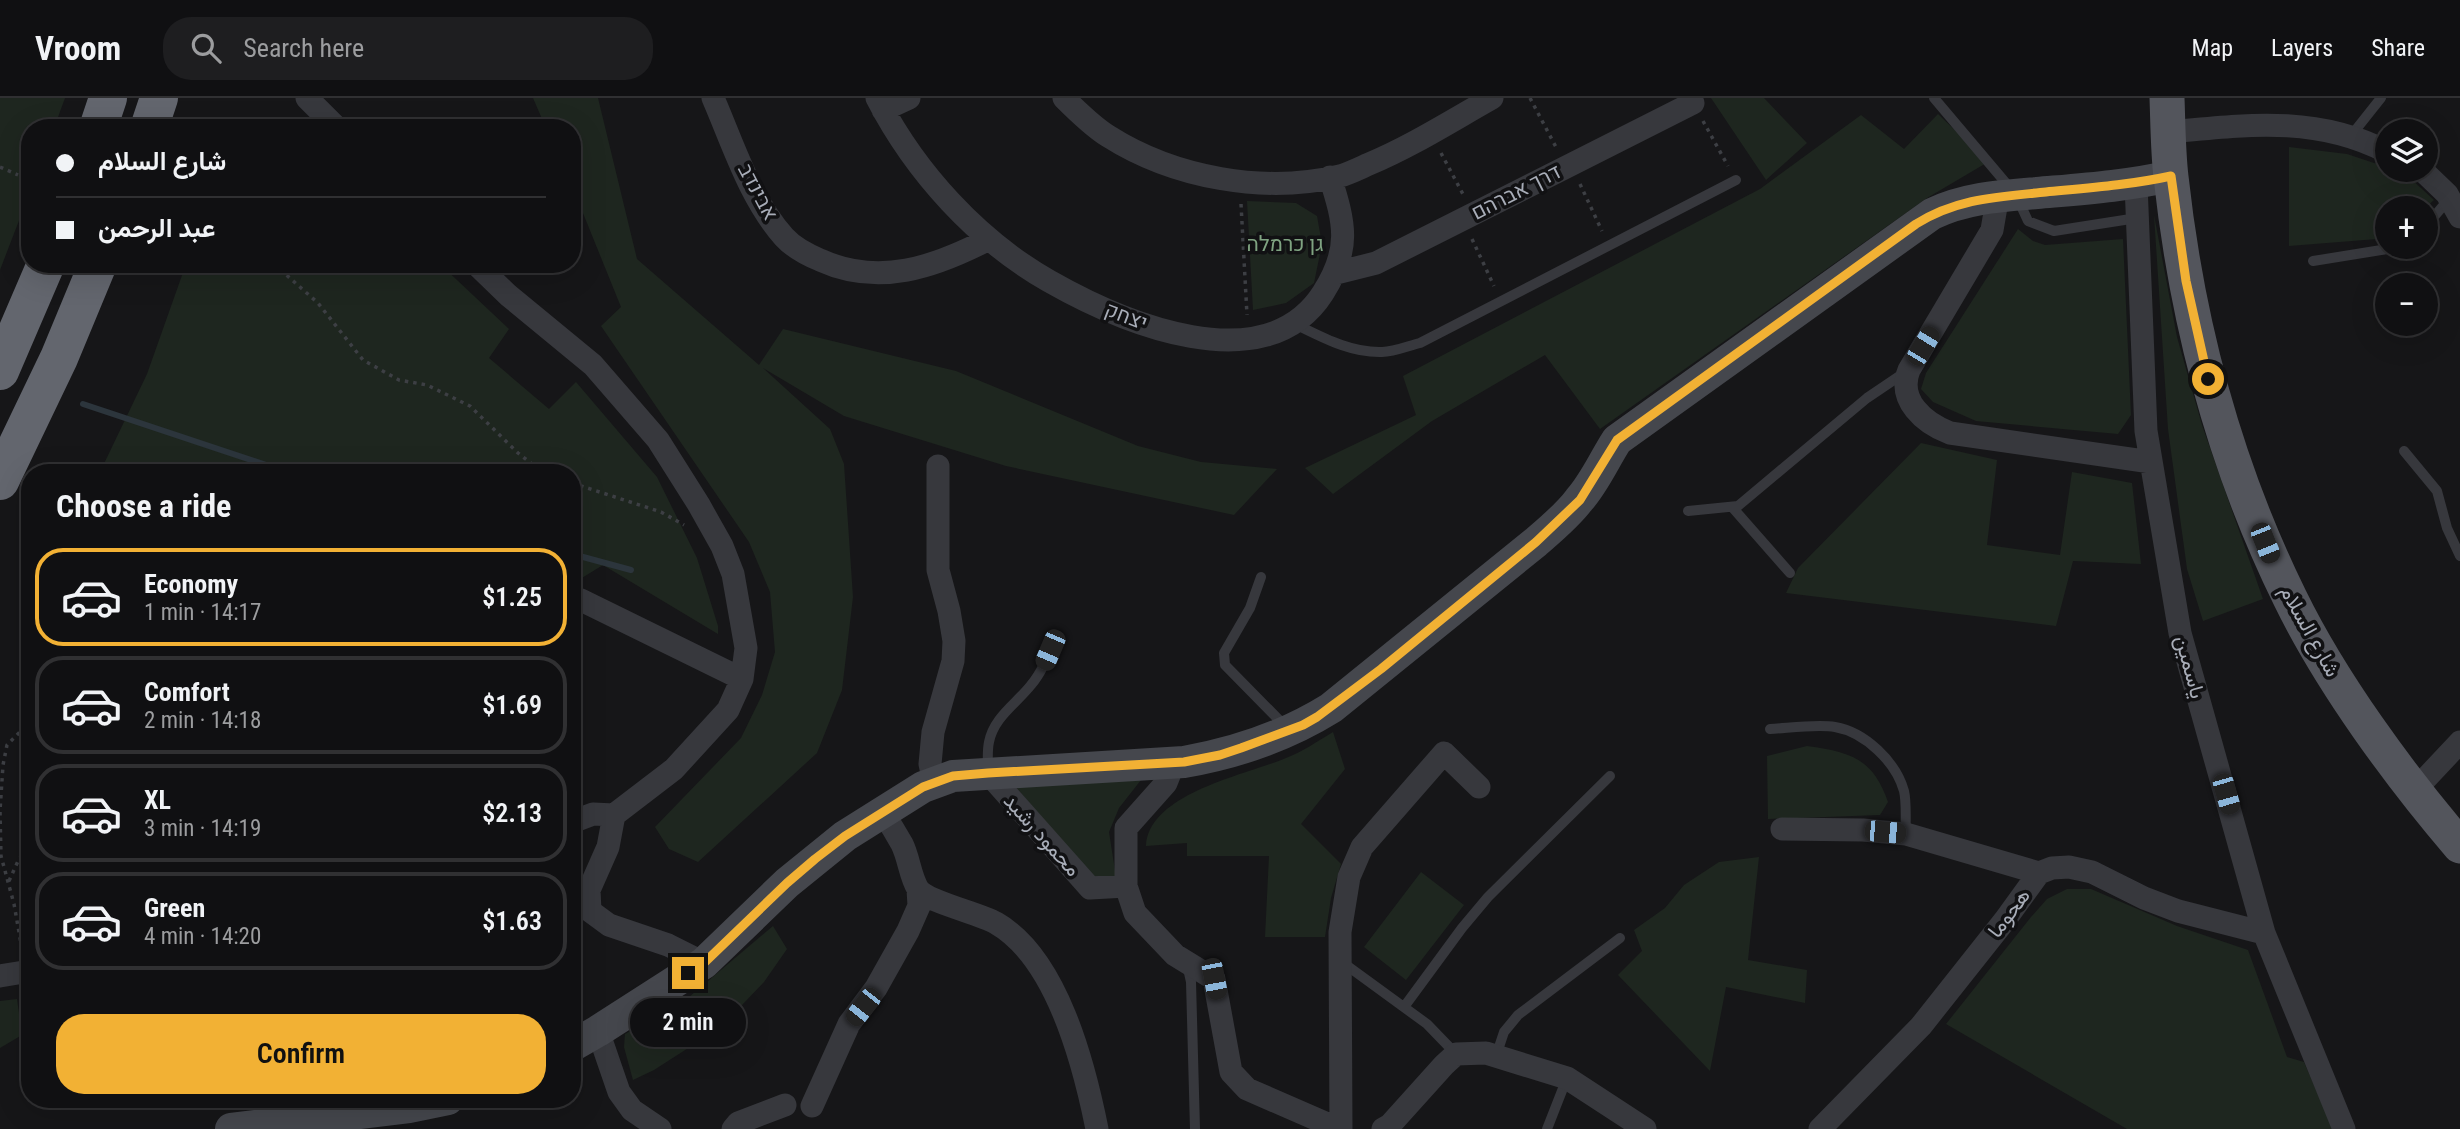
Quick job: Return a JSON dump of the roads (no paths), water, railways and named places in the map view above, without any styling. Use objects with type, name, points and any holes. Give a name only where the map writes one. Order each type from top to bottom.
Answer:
[{"type":"highway","points":[[101,119],[108,98]]},
{"type":"highway","points":[[152,119],[159,98]]},
{"type":"highway","points":[[0,371],[42,273]]},
{"type":"highway","points":[[0,481],[59,358],[95,273]]},
{"type":"main road","name":"شارع السلام","points":[[2167,98],[2171,176],[2186,281],[2208,379],[2236,469],[2257,523],[2291,601],[2344,690],[2415,790],[2460,846]]},
{"type":"street","points":[[307,98],[328,119]]},
{"type":"street","name":"אבינדב","points":[[713,98],[765,212],[786,239],[811,256],[842,270],[871,273],[911,270],[952,258],[989,239]]},
{"type":"street","points":[[880,104],[909,98]]},
{"type":"street","points":[[1064,98],[1107,136],[1143,155],[1193,172],[1240,181],[1293,184],[1342,175],[1399,151],[1492,98]]},
{"type":"street","name":"דרך אברהם","points":[[1336,273],[1376,263],[1693,103]]},
{"type":"street","name":"יצחק","points":[[880,104],[891,125],[933,182],[972,224],[1048,281],[1143,324],[1226,342],[1259,338],[1293,323],[1317,302],[1336,273],[1343,245],[1342,215],[1330,177]]},
{"type":"street","points":[[2169,132],[2259,124],[2305,126],[2350,137],[2375,147]]},
{"type":"street","points":[[660,1129],[632,1110],[585,1039],[704,963],[797,875],[845,836],[883,812],[923,787],[953,776],[1174,763],[1220,755],[1303,725],[1331,708],[1536,542],[1580,500],[1617,440],[1916,224],[1947,207],[2007,195],[2136,184],[2171,176]]},
{"type":"street","points":[[2432,182],[2455,208]]},
{"type":"street","name":"ياسمين","points":[[2136,184],[2146,430],[2180,633],[2264,933],[2344,1129]]},
{"type":"street","points":[[2007,195],[1993,230],[1909,370],[1904,382],[1907,395],[1921,417],[1950,433],[2151,462]]},
{"type":"street","points":[[485,273],[593,365],[650,430],[722,546],[733,574],[741,614],[746,648],[742,679],[728,710],[674,769],[614,815],[593,814],[581,819]]},
{"type":"street","points":[[934,783],[930,764],[933,732],[954,651],[949,611],[938,570],[938,466]]},
{"type":"street","points":[[581,600],[742,679]]},
{"type":"street","points":[[2415,790],[2460,742]]},
{"type":"street","points":[[1174,763],[1166,783],[1126,828],[1126,886],[1135,913],[1175,955],[1214,979],[1231,1072],[1247,1089],[1340,1129],[1340,932],[1349,877],[1362,847],[1444,753],[1479,788]]},
{"type":"street","name":"محمود رشيد","points":[[988,773],[1090,888],[1126,886]]},
{"type":"street","points":[[812,1106],[849,1024],[876,989],[919,906],[918,889],[903,845],[883,812]]},
{"type":"street","points":[[614,815],[608,847],[589,890],[590,911],[609,925],[668,945],[704,963]]},
{"type":"street","points":[[1782,829],[1863,830],[1906,834],[2039,873]]},
{"type":"street","name":"هحوما","points":[[1820,1129],[1921,1026],[2039,873],[2052,868],[2069,867],[2092,872],[2144,898],[2178,911],[2264,933]]},
{"type":"street","points":[[918,889],[926,896],[967,909],[997,923],[1018,940],[1036,962],[1065,1015],[1080,1053],[1097,1129]]},
{"type":"street","points":[[0,976],[21,973]]},
{"type":"street","points":[[1383,1129],[1390,1125],[1456,1054],[1486,1053],[1567,1079],[1644,1129]]},
{"type":"street","points":[[733,1129],[738,1123],[785,1105]]},
{"type":"street","points":[[231,1129],[400,1108]]},
{"type":"lane","points":[[1934,98],[2028,221],[2054,231],[2137,218]]},
{"type":"lane","points":[[2350,137],[2381,98]]},
{"type":"lane","points":[[1293,323],[1334,343],[1359,350],[1385,352],[1420,342],[1736,180]]},
{"type":"lane","points":[[2438,219],[2455,208]]},
{"type":"lane","points":[[2313,261],[2375,251]]},
{"type":"lane","points":[[1688,511],[1738,506],[1867,398],[1909,370]]},
{"type":"lane","points":[[2404,451],[2437,491],[2447,528],[2460,555]]},
{"type":"lane","points":[[1732,507],[1790,573]]},
{"type":"lane","points":[[1261,577],[1250,608],[1224,653],[1225,665],[1289,730]]},
{"type":"lane","points":[[988,773],[989,742],[995,727],[1032,684],[1056,636]]},
{"type":"lane","points":[[1770,729],[1836,727],[1858,736],[1878,749],[1894,769],[1904,791],[1906,834]]},
{"type":"lane","points":[[1404,1007],[1488,897],[1610,776]]},
{"type":"lane","points":[[1496,1056],[1504,1032],[1517,1015],[1620,938]]},
{"type":"lane","points":[[1340,960],[1427,1024],[1456,1054]]},
{"type":"lane","points":[[1186,962],[1191,982],[1195,1129]]},
{"type":"lane","points":[[1547,1129],[1567,1079]]},
{"type":"waterway","points":[[83,404],[263,464]]},
{"type":"waterway","points":[[581,556],[631,570]]},
{"type":"park label","name":"גן כרמלה","points":[[1285,244]]}]
